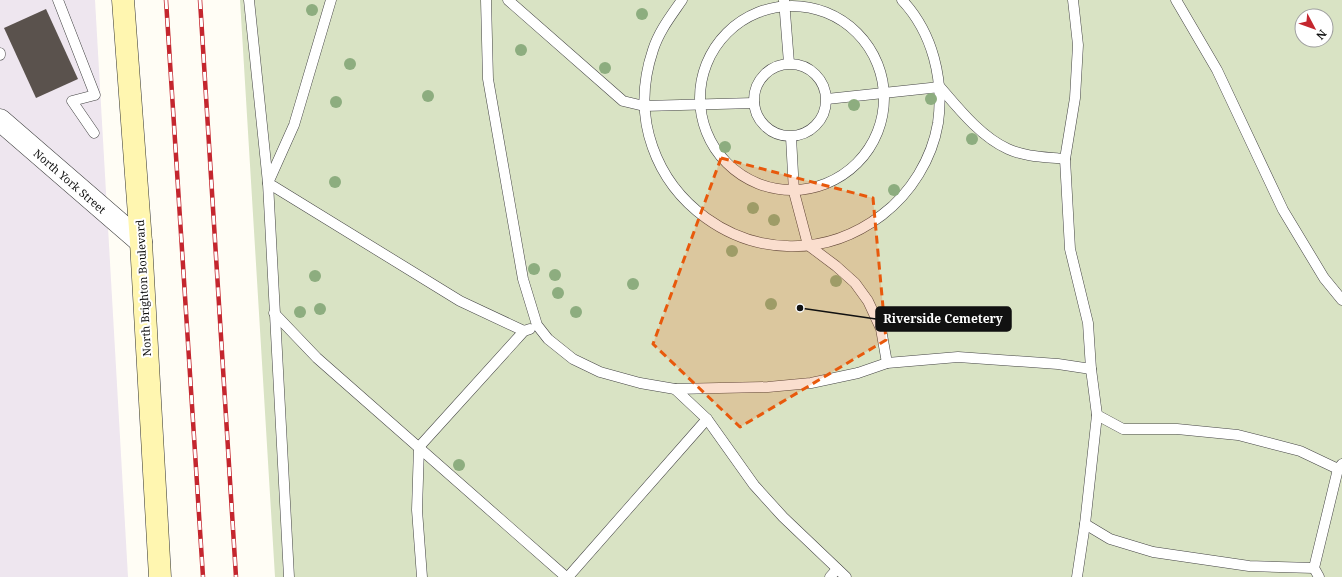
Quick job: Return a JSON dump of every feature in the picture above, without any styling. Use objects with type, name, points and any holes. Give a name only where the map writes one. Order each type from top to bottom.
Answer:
[{"type":"main road","name":"North Brighton Boulevard","points":[[123,0],[141,242],[160,577]]},
{"type":"street","name":"North York Street","points":[[0,120],[141,242]]},
{"type":"lane","points":[[58,0],[95,95],[72,101],[94,133]]},
{"type":"lane","points":[[249,0],[268,183],[288,577]]},
{"type":"lane","points":[[268,183],[294,126],[331,0]]},
{"type":"lane","points":[[486,0],[488,79],[523,279],[537,325],[548,339],[573,359],[600,372],[675,389],[768,387],[811,383],[858,373],[887,364],[958,358],[1058,364],[1091,369]]},
{"type":"lane","points":[[508,0],[623,101],[644,106],[754,103]]},
{"type":"lane","points":[[682,0],[665,23],[653,49],[646,77],[644,106],[648,130],[655,153],[665,175],[679,194],[696,211],[716,225],[737,236],[752,241],[784,246],[808,245],[830,241],[859,230],[872,223],[890,209],[906,193],[919,174],[932,146],[936,132],[940,109],[940,87],[935,58],[924,32],[909,8],[902,0]]},
{"type":"lane","points":[[1073,0],[1078,45],[1075,98],[1065,159],[1070,249],[1088,323],[1091,369],[1097,415],[1085,524],[1077,577]]},
{"type":"lane","points":[[1176,0],[1217,70],[1283,210],[1324,278],[1342,300]]},
{"type":"lane","points":[[784,3],[789,63]]},
{"type":"lane","points":[[784,3],[821,10],[842,20],[853,28],[872,51],[882,78],[884,93],[884,108],[881,122],[869,149],[849,170],[824,185],[810,189],[774,189],[741,176],[720,157],[712,145],[702,119],[700,105],[700,90],[707,62],[722,38],[732,27],[744,19],[784,3]]},
{"type":"lane","points":[[789,63],[811,69],[825,88],[827,99],[825,111],[820,121],[812,129],[803,134],[792,136],[781,135],[770,131],[756,114],[754,103],[755,92],[759,81],[763,76],[777,66],[789,63]]},
{"type":"lane","points":[[827,99],[940,87]]},
{"type":"lane","points":[[940,87],[959,110],[975,125],[1008,149],[1025,154],[1065,159]]},
{"type":"lane","points":[[792,136],[794,190],[808,245],[855,282],[868,301],[881,329],[887,364]]},
{"type":"lane","points":[[268,183],[460,301],[524,331]]},
{"type":"lane","points":[[274,313],[317,358],[567,577],[707,419]]},
{"type":"lane","points":[[422,577],[417,510],[419,447],[524,331],[537,325]]},
{"type":"lane","points":[[675,389],[707,419],[754,485],[783,517],[846,577]]},
{"type":"lane","points":[[1085,524],[1110,539],[1153,552],[1249,566],[1317,573],[1340,467],[1300,451],[1238,435],[1177,429],[1123,429],[1097,415]]},
{"type":"lane","points":[[830,577],[837,569]]},
{"type":"highlighted area","points":[[721,158],[873,198],[886,340],[740,427],[653,344]]},
{"type":"shaded area","points":[[0,0],[95,0],[128,577],[0,577]]},
{"type":"green space","points":[[240,0],[1342,0],[1342,577],[275,577]]},
{"type":"building","points":[[46,9],[78,79],[36,98],[4,28]]},
{"type":"railway","points":[[166,0],[203,577]]},
{"type":"railway","points":[[200,0],[236,577]]},
{"type":"place","name":"Riverside Cemetery","points":[[800,308]]}]
